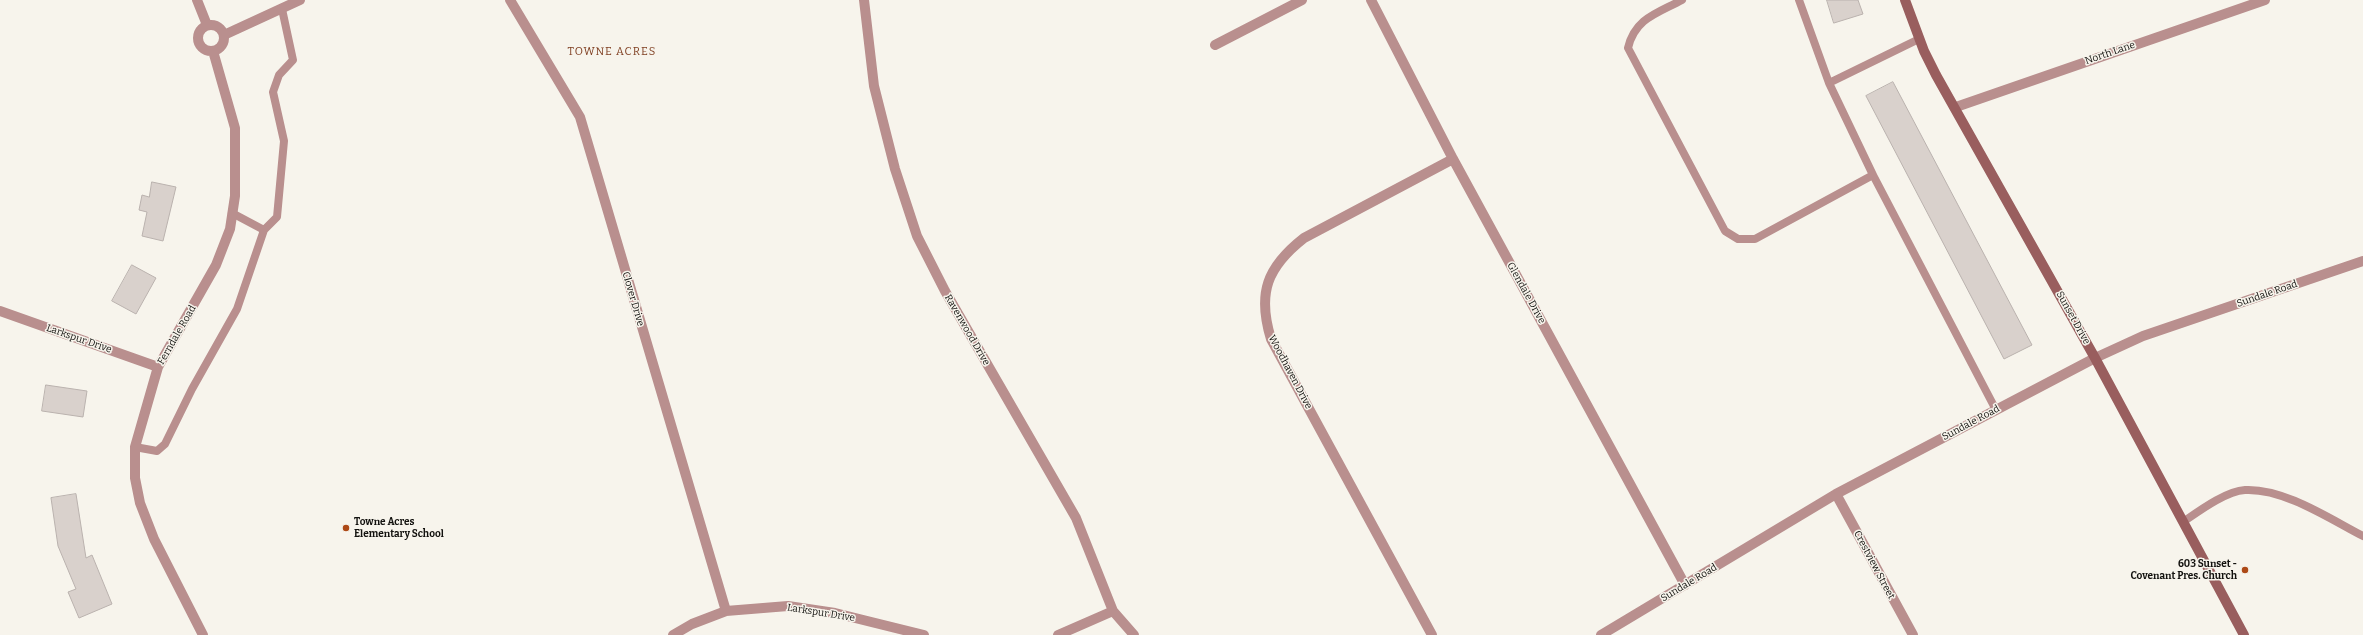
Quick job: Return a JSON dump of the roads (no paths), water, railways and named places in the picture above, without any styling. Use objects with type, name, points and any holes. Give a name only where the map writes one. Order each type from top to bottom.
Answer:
[{"type":"main road","name":"Sunset Drive","points":[[1905,0],[1919,39],[1936,75],[1956,107],[2095,358],[2244,635]]},
{"type":"street","points":[[197,0],[207,25]]},
{"type":"street","points":[[224,36],[300,0]]},
{"type":"street","name":"Clover Drive","points":[[510,0],[580,117],[726,611]]},
{"type":"street","name":"Ravenwood Drive","points":[[864,0],[874,86],[895,169],[917,236],[949,298],[1076,518],[1112,611],[1134,635]]},
{"type":"street","points":[[1215,45],[1302,0]]},
{"type":"street","name":"Glendale Drive","points":[[1370,0],[1453,158],[1685,585]]},
{"type":"street","name":"North Lane","points":[[1956,107],[2265,0]]},
{"type":"street","points":[[207,25],[217,25],[224,36],[224,44],[213,51],[202,48],[198,39],[200,30],[207,25]]},
{"type":"street","name":"Ferndale Road","points":[[203,635],[154,539],[140,503],[135,478],[135,447],[158,367],[216,265],[230,229],[236,161],[235,128],[213,51]]},
{"type":"street","name":"Woodhaven Drive","points":[[1432,635],[1271,339],[1264,304],[1267,284],[1275,265],[1287,252],[1304,238],[1453,158]]},
{"type":"street","name":"Sundale Road","points":[[1601,635],[1836,494],[2095,358],[2143,336],[2363,260]]},
{"type":"street","name":"Larkspur Drive","points":[[0,312],[158,367]]},
{"type":"street","name":"Crestview Street","points":[[1836,494],[1913,635]]},
{"type":"street","name":"Larkspur Drive","points":[[673,635],[692,624],[726,611],[788,606],[835,613],[924,635]]},
{"type":"street","points":[[1058,635],[1112,611]]},
{"type":"lane","points":[[1682,0],[1644,21],[1632,33],[1628,48],[1725,231],[1738,239],[1755,239],[1873,175]]},
{"type":"lane","points":[[1799,0],[1829,83],[1873,175],[1996,410]]},
{"type":"lane","points":[[135,447],[157,451],[165,444],[192,389],[237,309],[264,230],[277,217],[284,141],[273,92],[279,75],[293,60],[282,9]]},
{"type":"lane","points":[[1829,83],[1919,39]]},
{"type":"lane","points":[[232,213],[264,230]]},
{"type":"lane","points":[[2183,522],[2212,502],[2245,490],[2288,496],[2363,536]]},
{"type":"place","name":"Towne Acres Elementary School","points":[[346,528]]},
{"type":"place","name":"603 Sunset - Covenant Pres. Church","points":[[2245,570]]},
{"type":"district","name":"TOWNE ACRES","points":[[612,52]]}]
